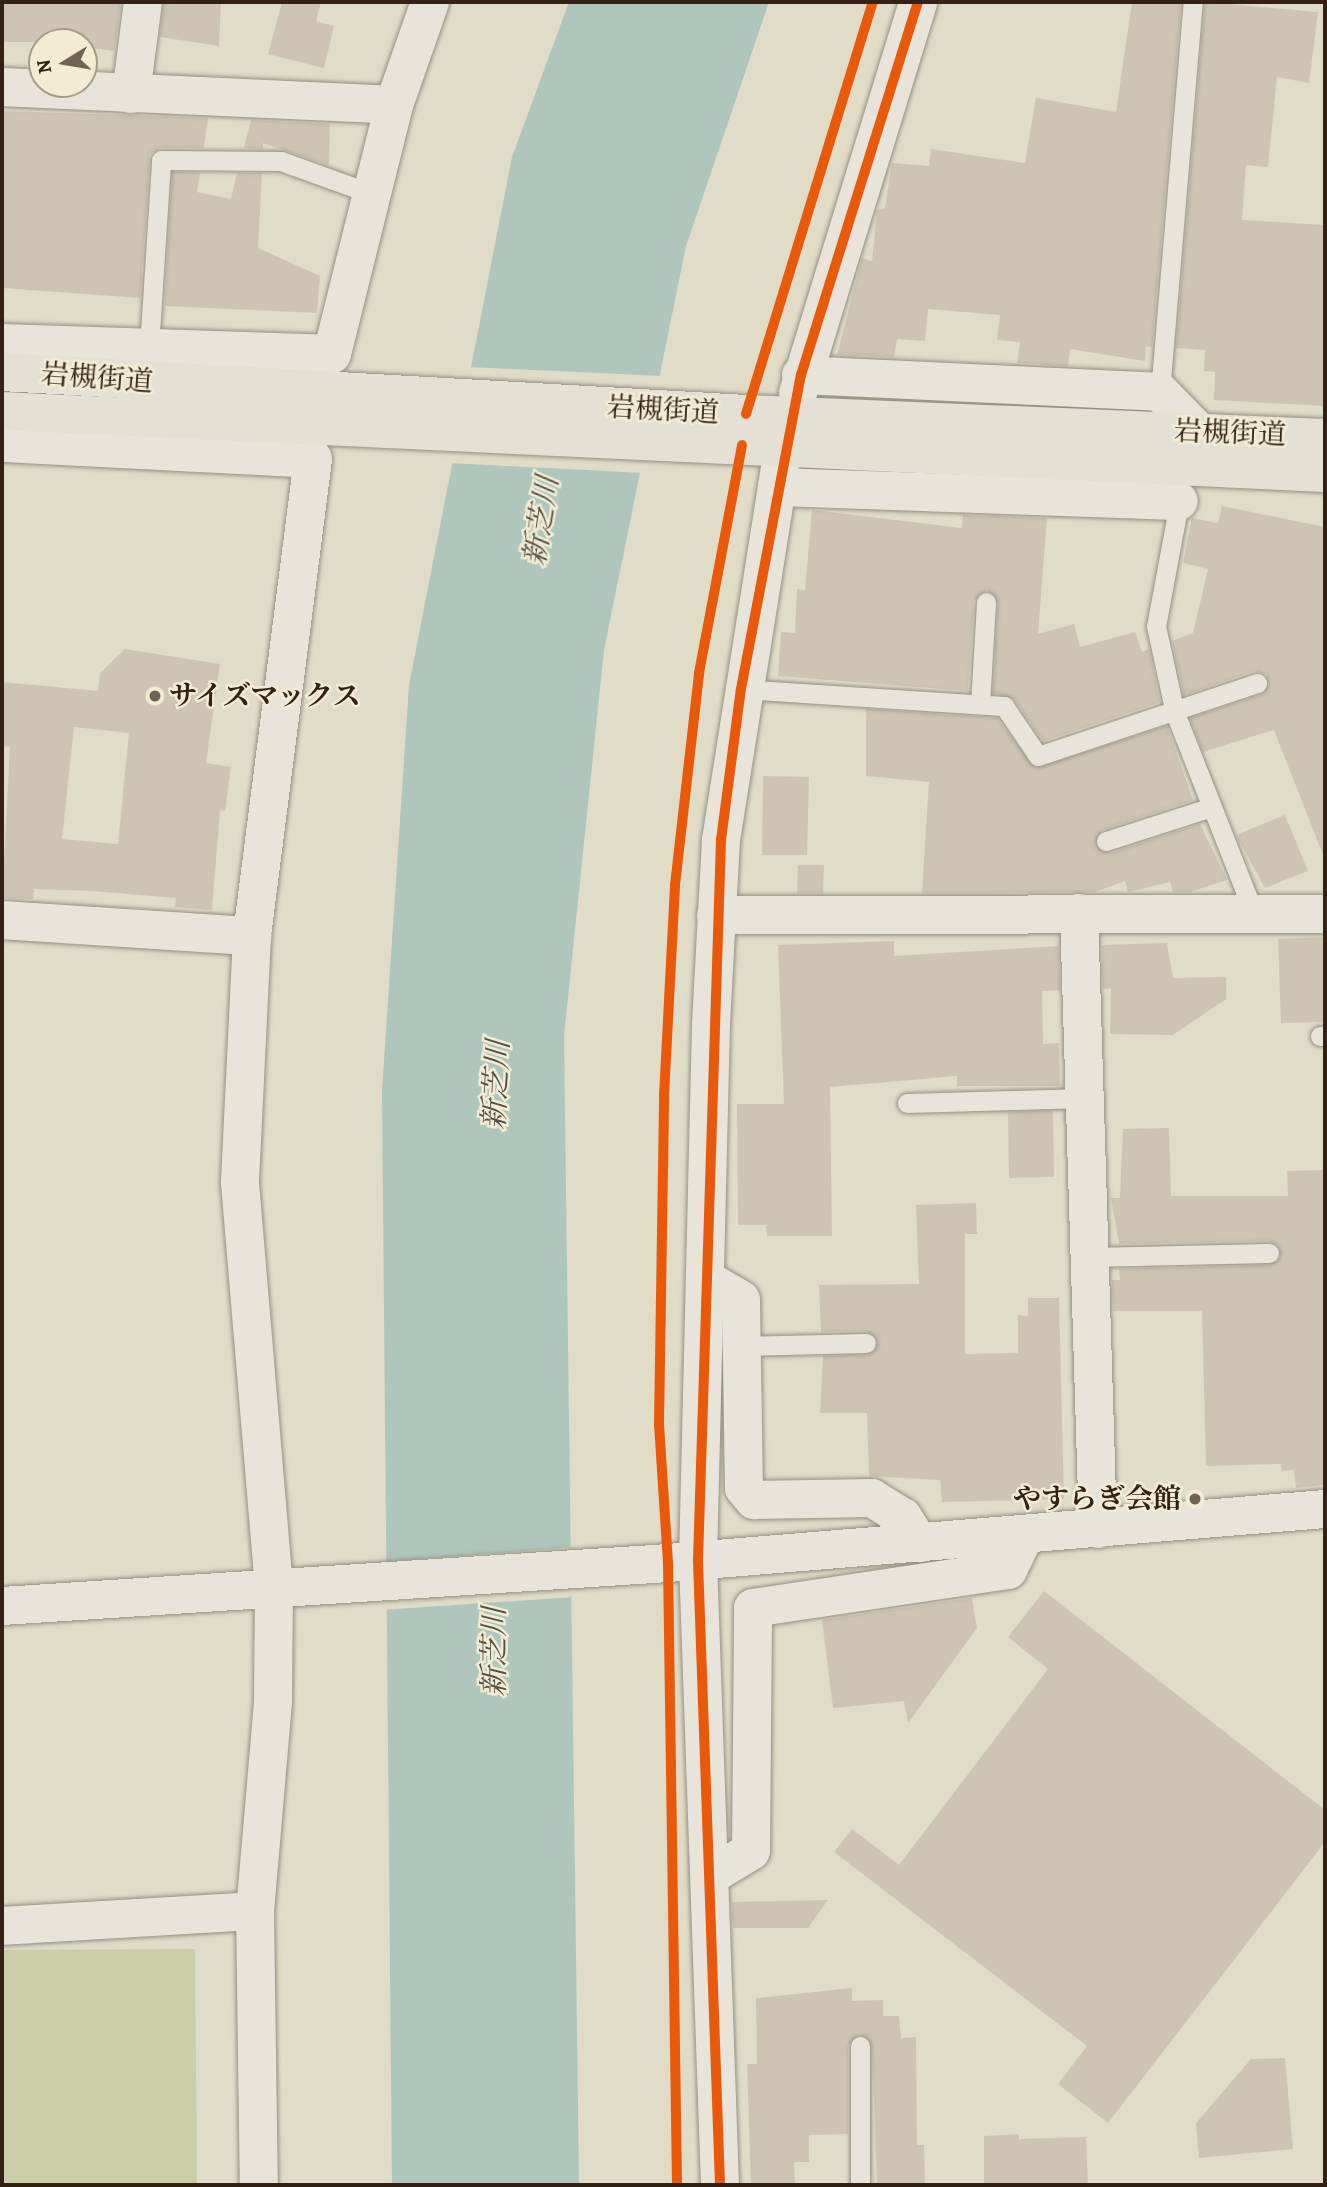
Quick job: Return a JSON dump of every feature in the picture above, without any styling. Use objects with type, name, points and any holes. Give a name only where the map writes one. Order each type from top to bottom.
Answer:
[{"type":"highway","name":"岩槻街道","points":[[2,372],[358,411]]},
{"type":"highway","name":"岩槻街道","points":[[2,411],[358,411],[744,429],[1188,466],[1325,473]]},
{"type":"highway","name":"岩槻街道","points":[[1188,466],[1325,438]]},
{"type":"street","points":[[131,94],[144,2]]},
{"type":"street","points":[[2,343],[332,354],[394,105],[430,2]]},
{"type":"street","points":[[720,2185],[713,1874],[683,1561],[707,1280],[716,915],[741,689],[778,478],[1188,466],[1160,392],[799,384],[918,2]]},
{"type":"street","points":[[2,87],[394,105]]},
{"type":"street","points":[[2,443],[313,459],[252,936],[240,1182],[285,1588],[255,1911],[259,2185]]},
{"type":"street","points":[[1079,913],[1098,1529]]},
{"type":"street","points":[[716,915],[1325,914]]},
{"type":"street","points":[[2,920],[252,936]]},
{"type":"street","points":[[707,1280],[741,1300],[749,1494],[754,1500],[872,1499],[903,1517],[919,1543]]},
{"type":"street","points":[[2,1606],[683,1561],[1325,1509]]},
{"type":"street","points":[[713,1874],[751,1851],[753,1608],[1008,1570],[1025,1535]]},
{"type":"street","points":[[2,1926],[255,1911]]},
{"type":"lane","points":[[1160,392],[1193,2]]},
{"type":"lane","points":[[149,348],[161,160],[281,161],[372,194]]},
{"type":"lane","points":[[1188,466],[1156,626],[1175,713],[1254,914]]},
{"type":"lane","points":[[980,704],[986,602]]},
{"type":"lane","points":[[741,689],[1003,706],[1038,755],[1175,713],[1256,683]]},
{"type":"lane","points":[[1106,841],[1212,807]]},
{"type":"lane","points":[[907,1103],[1084,1098]]},
{"type":"lane","points":[[1090,1257],[1269,1253]]},
{"type":"lane","points":[[741,1346],[866,1343]]},
{"type":"lane","points":[[860,2046],[860,2185]]},
{"type":"green space","points":[[195,1949],[197,2185],[2,2185],[2,1950]]},
{"type":"water","name":"新芝川","points":[[569,2],[769,2],[686,246],[604,650],[564,1036],[579,2185],[392,2185],[382,1091],[409,685],[512,157]]},
{"type":"pier","points":[[468,367],[663,376],[643,473],[449,463]]},
{"type":"pier","points":[[574,1547],[575,1597],[381,1610],[381,1562]]},
{"type":"building","points":[[2,2],[121,2],[114,51],[98,49],[98,28],[28,28],[28,42],[2,42]]},
{"type":"building","points":[[164,2],[221,2],[219,46],[160,37]]},
{"type":"building","points":[[282,2],[321,2],[316,21],[334,26],[324,68],[268,54]]},
{"type":"building","points":[[1132,2],[1181,2],[1152,347],[1146,346],[1145,361],[1070,349],[1068,366],[1017,363],[1020,342],[997,340],[1000,315],[928,309],[925,341],[897,339],[894,357],[837,355],[862,258],[872,261],[877,210],[885,208],[892,163],[929,166],[931,149],[1025,163],[1036,98],[1116,112]]},
{"type":"building","points":[[1205,2],[1318,12],[1309,83],[1277,77],[1268,167],[1246,165],[1242,220],[1325,225],[1325,406],[1214,400],[1215,372],[1204,371],[1205,350],[1176,348]]},
{"type":"building","points":[[2,111],[208,118],[204,148],[160,148],[150,154],[140,298],[2,288]]},
{"type":"building","points":[[251,120],[330,124],[329,165],[263,143],[263,149],[244,148]]},
{"type":"building","points":[[172,172],[200,173],[197,192],[231,199],[237,173],[262,173],[258,248],[320,276],[317,313],[165,306]]},
{"type":"building","points":[[1222,506],[1325,527],[1325,860],[1274,730],[1203,752],[1190,718],[1261,695],[1269,685],[1266,674],[1254,671],[1184,695],[1172,641],[1193,633],[1208,569],[1183,563],[1192,518],[1218,523]]},
{"type":"building","points":[[812,510],[962,528],[963,515],[1047,518],[1038,634],[1074,624],[1080,647],[1135,632],[1142,652],[1149,649],[1160,702],[1043,741],[1014,699],[993,693],[998,603],[987,590],[974,601],[968,691],[778,676],[781,632],[795,633],[797,589],[805,590]]},
{"type":"building","points":[[125,649],[220,664],[206,763],[231,767],[225,811],[220,810],[212,910],[175,907],[176,898],[91,891],[34,889],[33,899],[2,898],[10,747],[2,746],[2,682],[98,691],[100,673]],"holes":[[[74,727],[129,733],[118,844],[62,839]]]},
{"type":"building","points":[[866,709],[997,718],[1035,768],[1167,726],[1193,800],[1102,830],[1095,845],[1110,853],[1200,824],[1227,880],[1190,892],[1173,892],[1170,882],[1128,892],[1125,881],[1095,892],[922,893],[929,782],[866,776]]},
{"type":"building","points":[[763,776],[809,777],[807,855],[762,855]]},
{"type":"building","points":[[1285,815],[1308,871],[1265,888],[1236,835]]},
{"type":"building","points":[[798,865],[824,865],[823,893],[797,893]]},
{"type":"building","points":[[1325,937],[1325,1022],[1281,1023],[1278,939]]},
{"type":"building","points":[[894,941],[894,956],[1058,946],[1060,990],[1042,991],[1043,1044],[1059,1043],[1060,1086],[957,1086],[957,1076],[830,1087],[832,1236],[767,1236],[766,1225],[738,1225],[737,1104],[784,1104],[778,945]]},
{"type":"building","points":[[1167,943],[1173,978],[1226,977],[1226,999],[1173,1035],[1110,1034],[1111,988],[1103,989],[1102,945]]},
{"type":"building","points":[[1053,1111],[1054,1177],[1009,1178],[1008,1112]]},
{"type":"building","points":[[1169,1128],[1171,1196],[1288,1196],[1287,1171],[1325,1170],[1325,1485],[1296,1488],[1294,1470],[1282,1471],[1281,1464],[1206,1466],[1202,1311],[1113,1311],[1112,1280],[1120,1280],[1119,1269],[1269,1265],[1280,1258],[1279,1246],[1269,1241],[1119,1244],[1111,1198],[1120,1198],[1123,1129]]},
{"type":"building","points":[[976,1203],[977,1234],[965,1234],[965,1354],[1018,1353],[1018,1315],[1028,1316],[1028,1298],[1059,1298],[1064,1499],[942,1502],[940,1480],[869,1476],[867,1413],[820,1413],[823,1356],[867,1355],[878,1343],[866,1331],[821,1332],[819,1285],[919,1284],[916,1205]]},
{"type":"building","points":[[1044,1591],[1325,1810],[1325,1842],[1108,2123],[1058,2084],[1087,2046],[834,1852],[852,1829],[899,1865],[1048,1669],[1008,1637]]},
{"type":"building","points":[[972,1598],[977,1628],[908,1723],[904,1701],[833,1708],[822,1620]]},
{"type":"building","points":[[828,1900],[808,1928],[733,1928],[732,1902]]},
{"type":"building","points":[[852,1988],[852,2001],[883,2000],[883,2016],[899,2016],[901,2038],[916,2037],[917,2145],[924,2145],[925,2185],[877,2185],[872,2046],[859,2034],[848,2046],[848,2134],[809,2135],[809,2162],[794,2162],[795,2185],[751,2185],[747,2064],[757,2064],[756,1998]]},
{"type":"building","points":[[1285,2058],[1293,2149],[1199,2158],[1196,2123],[1251,2059]]},
{"type":"building","points":[[1019,2134],[1019,2139],[1086,2137],[1088,2185],[984,2185],[984,2136]]},
{"type":"cycle path","points":[[746,414],[873,2]]},
{"type":"cycle path","points":[[720,2185],[698,1560],[721,840],[741,689],[801,375],[918,2]]},
{"type":"cycle path","points":[[677,2185],[668,1563],[659,1424],[664,1096],[675,885],[699,673],[742,445]]},
{"type":"place","name":"サイズマックス","points":[[155,696]]},
{"type":"place","name":"やすらぎ会館","points":[[1195,1499]]}]
